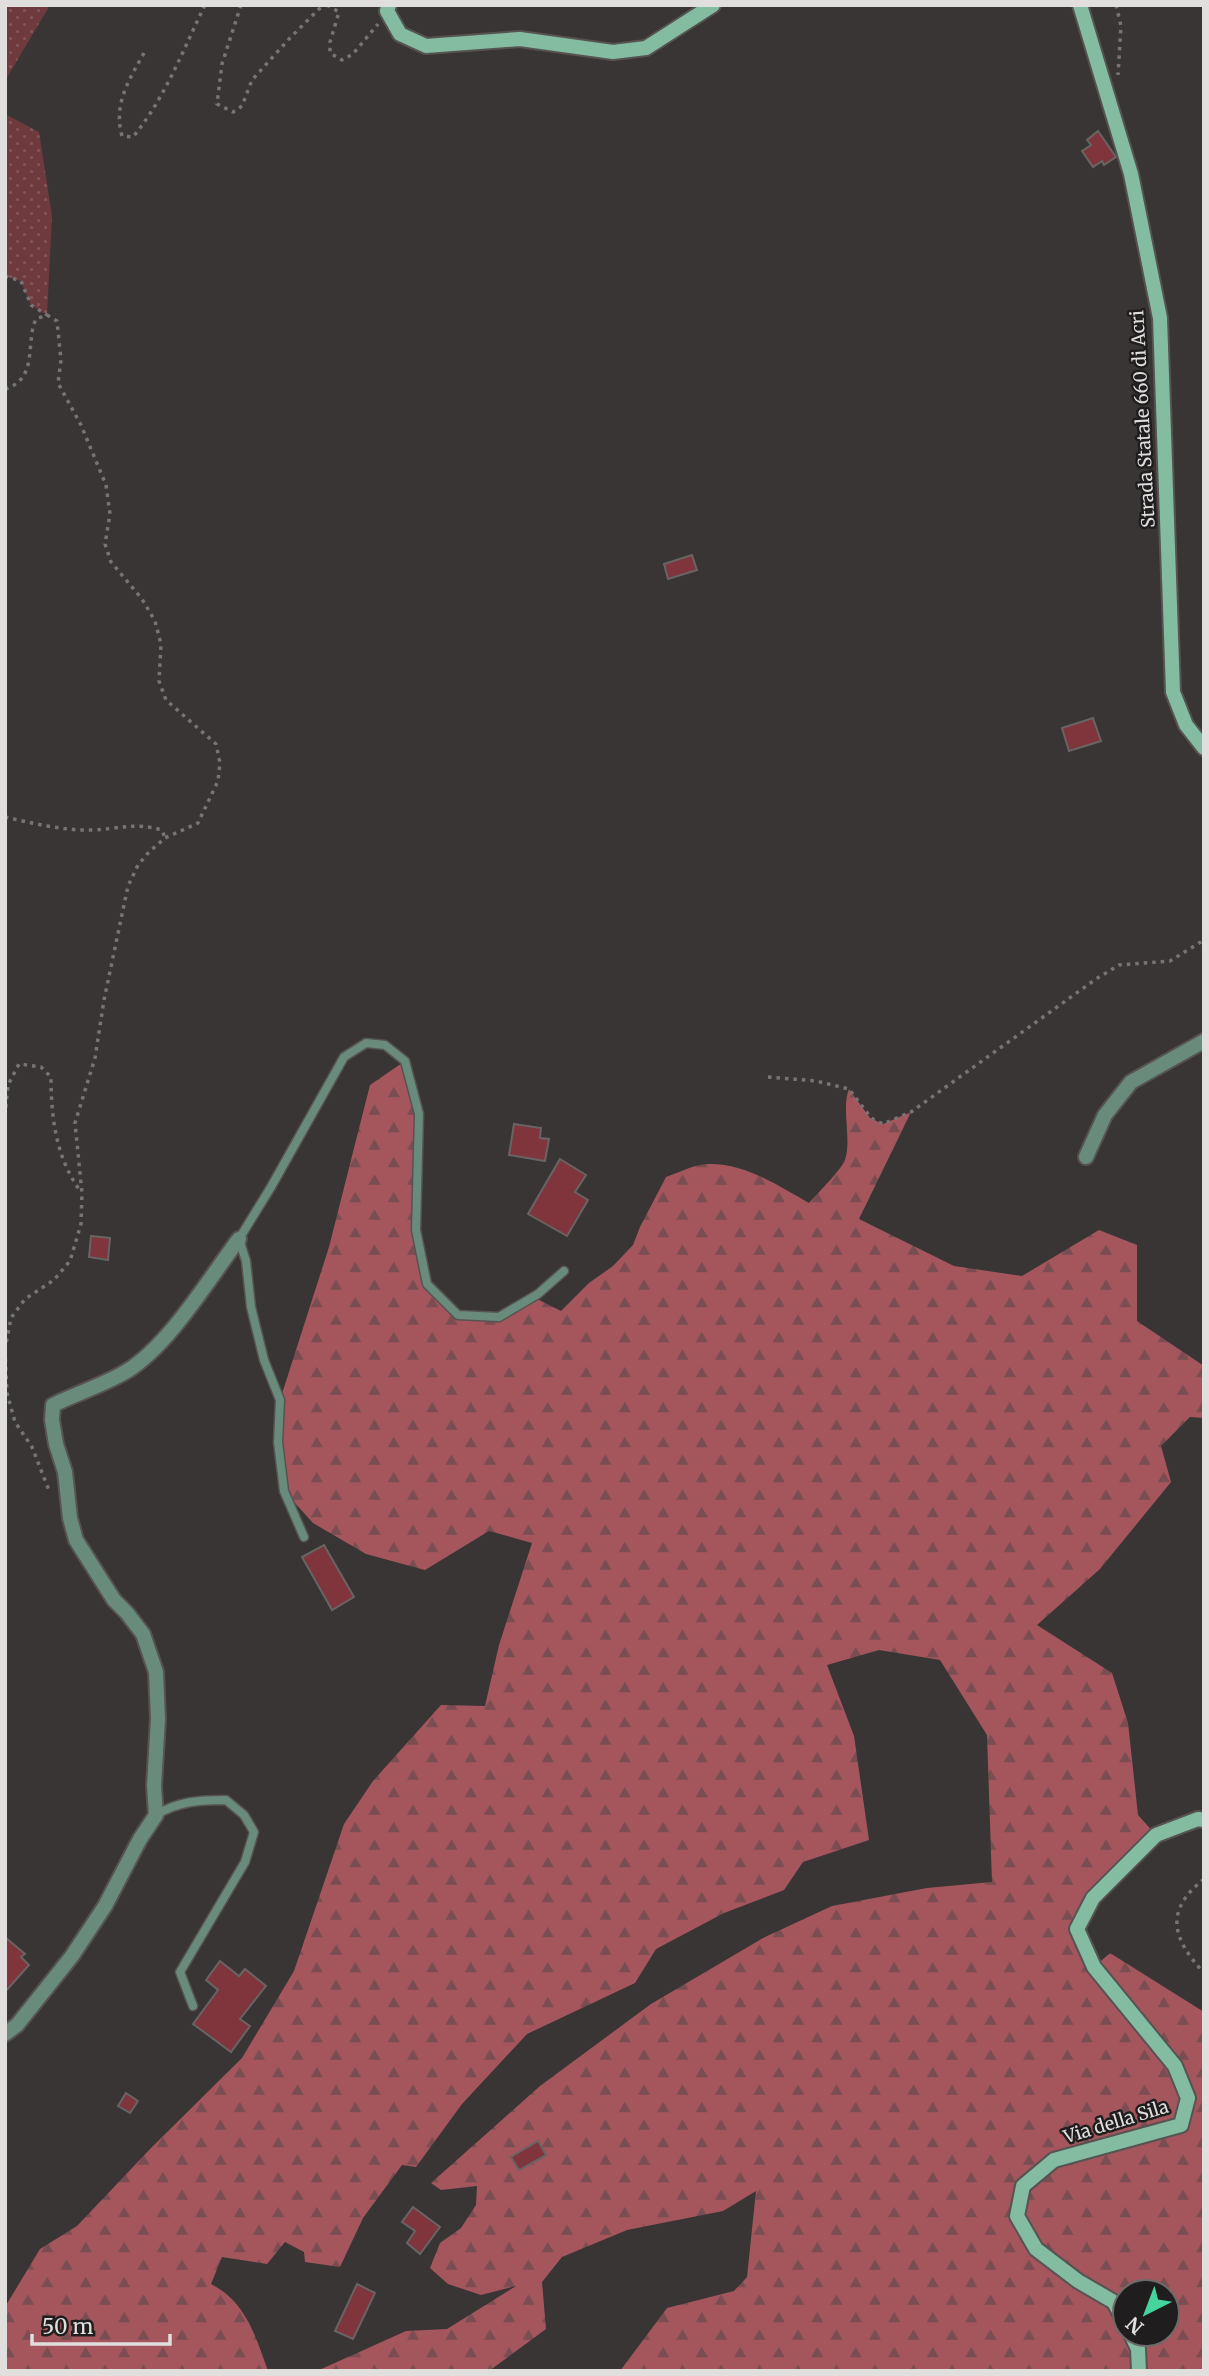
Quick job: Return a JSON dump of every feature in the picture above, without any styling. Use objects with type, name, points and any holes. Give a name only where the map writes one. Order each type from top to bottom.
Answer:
[{"type":"main road","points":[[388,8],[400,34],[426,46],[520,39],[613,52],[646,48],[713,5]]},
{"type":"main road","name":"Strada Statale 660 di Acri","points":[[1080,5],[1131,174],[1160,318],[1173,692],[1186,725],[1204,748]]},
{"type":"main road","name":"Via della Sila","points":[[1111,2300],[1078,2281],[1036,2249],[1017,2216],[1023,2186],[1054,2160],[1181,2125],[1188,2098],[1175,2066],[1094,1967],[1077,1929],[1093,1898],[1156,1835],[1198,1819],[1204,1820]]},
{"type":"main road","points":[[1137,2348],[1139,2371]]},
{"type":"street","points":[[1086,1157],[1105,1115],[1131,1082],[1204,1041]]},
{"type":"street","points":[[5,2034],[18,2025],[72,1956],[105,1906],[139,1839],[156,1815],[156,1672],[142,1634],[127,1612],[114,1600],[76,1540],[70,1518],[65,1472],[55,1444],[53,1405],[108,1382],[142,1360],[169,1334],[239,1239]]},
{"type":"lane","points":[[304,1537],[284,1491],[278,1442],[280,1400],[264,1360],[251,1307],[246,1261],[239,1239],[344,1057],[366,1043],[385,1045],[405,1061],[419,1114],[416,1230],[427,1284],[458,1315],[499,1317],[538,1294],[564,1271]]},
{"type":"lane","points":[[156,1815],[171,1806],[199,1800],[226,1800],[244,1815],[254,1832],[245,1862],[180,1972],[193,2006]]},
{"type":"path","points":[[144,53],[123,91],[117,120],[122,136],[133,137],[149,118],[205,5]]},
{"type":"path","points":[[241,5],[222,64],[217,104],[233,113],[242,106],[252,80],[319,9],[327,5],[340,12],[330,42],[330,53],[342,60],[353,54],[373,33],[388,8]]},
{"type":"path","points":[[1116,5],[1121,26],[1118,81]]},
{"type":"path","points":[[5,276],[22,281],[31,305],[57,321],[61,338],[58,383],[81,425],[106,485],[110,514],[105,544],[111,562],[142,599],[155,621],[161,644],[159,681],[166,700],[199,726],[216,744],[220,763],[218,780],[198,823],[165,838],[149,852],[138,865],[128,886],[94,1058],[75,1123],[82,1194],[81,1224],[70,1261],[54,1280],[25,1299],[11,1318],[5,1350],[7,1393],[15,1422],[32,1447],[52,1499]]},
{"type":"path","points":[[5,388],[16,386],[27,370],[32,327],[36,319],[47,315]]},
{"type":"path","points":[[5,817],[91,830],[128,824],[149,826],[162,830],[165,838]]},
{"type":"path","points":[[768,1077],[816,1081],[849,1089],[870,1118],[883,1124],[911,1112],[1085,986],[1119,965],[1170,961],[1204,940]]},
{"type":"path","points":[[5,1116],[8,1085],[19,1064],[41,1067],[51,1077],[51,1108],[60,1152],[70,1177],[82,1194]]},
{"type":"path","points":[[1204,1879],[1190,1890],[1175,1916],[1178,1938],[1204,1973]]},
{"type":"shaded area","points":[[5,5],[50,5],[5,81]]},
{"type":"shaded area","points":[[5,114],[39,132],[52,216],[47,315],[31,305],[21,281],[5,276]]},
{"type":"green space","points":[[405,1061],[419,1114],[416,1230],[427,1283],[458,1315],[499,1317],[533,1297],[561,1311],[633,1245],[666,1177],[692,1167],[703,1164],[722,1165],[748,1171],[809,1203],[845,1160],[849,1089],[870,1118],[883,1124],[911,1112],[859,1219],[954,1266],[1022,1276],[1099,1230],[1137,1245],[1137,1321],[1204,1366],[1204,1418],[1190,1417],[1161,1446],[1171,1482],[1100,1569],[1037,1625],[1112,1673],[1128,1723],[1138,1815],[1156,1835],[1093,1898],[1078,1929],[1094,1967],[1110,1953],[1204,2012],[1204,2371],[620,2371],[667,2308],[734,2291],[747,2277],[756,2191],[723,2211],[627,2230],[562,2257],[542,2282],[546,2329],[489,2371],[317,2371],[406,2331],[447,2329],[516,2286],[481,2295],[448,2284],[430,2268],[440,2243],[461,2228],[476,2205],[477,2186],[441,2190],[431,2183],[540,2086],[651,2004],[765,1937],[832,1906],[927,1888],[992,1882],[987,1735],[940,1660],[879,1650],[827,1665],[854,1736],[869,1840],[803,1862],[784,1890],[724,1913],[656,1949],[635,1983],[527,2034],[462,2104],[416,2167],[402,2165],[363,2218],[340,2267],[305,2262],[304,2252],[285,2242],[267,2264],[222,2257],[211,2284],[223,2291],[241,2310],[268,2371],[5,2371],[5,2307],[40,2249],[77,2226],[242,2058],[294,1971],[344,1824],[373,1781],[441,1705],[485,1706],[499,1645],[532,1543],[489,1531],[425,1570],[366,1554],[313,1523],[284,1491],[278,1442],[280,1400],[329,1247],[370,1085]]},
{"type":"building","points":[[1098,131],[1116,157],[1104,165],[1102,161],[1093,167],[1082,151],[1091,145],[1087,140]]},
{"type":"building","points":[[692,555],[697,570],[668,579],[664,564]]},
{"type":"building","points":[[1093,718],[1101,741],[1069,751],[1062,728]]},
{"type":"building","points":[[514,1124],[541,1128],[540,1138],[549,1139],[545,1161],[509,1155]]},
{"type":"building","points":[[560,1159],[586,1175],[575,1192],[588,1200],[567,1236],[528,1214]]},
{"type":"building","points":[[91,1236],[110,1238],[108,1260],[89,1257]]},
{"type":"building","points":[[324,1545],[354,1597],[332,1610],[302,1557]]},
{"type":"building","points":[[5,1937],[25,1954],[21,1957],[29,1965],[5,1992]]},
{"type":"building","points":[[220,1961],[239,1976],[245,1969],[266,1986],[240,2019],[250,2026],[231,2052],[193,2024],[218,1990],[206,1980]]},
{"type":"building","points":[[126,2093],[138,2101],[130,2113],[118,2106]]},
{"type":"building","points":[[538,2141],[546,2155],[519,2170],[511,2157]]},
{"type":"building","points":[[413,2207],[440,2227],[420,2254],[407,2243],[415,2231],[402,2222]]},
{"type":"building","points":[[357,2284],[375,2293],[353,2339],[335,2331]]}]
